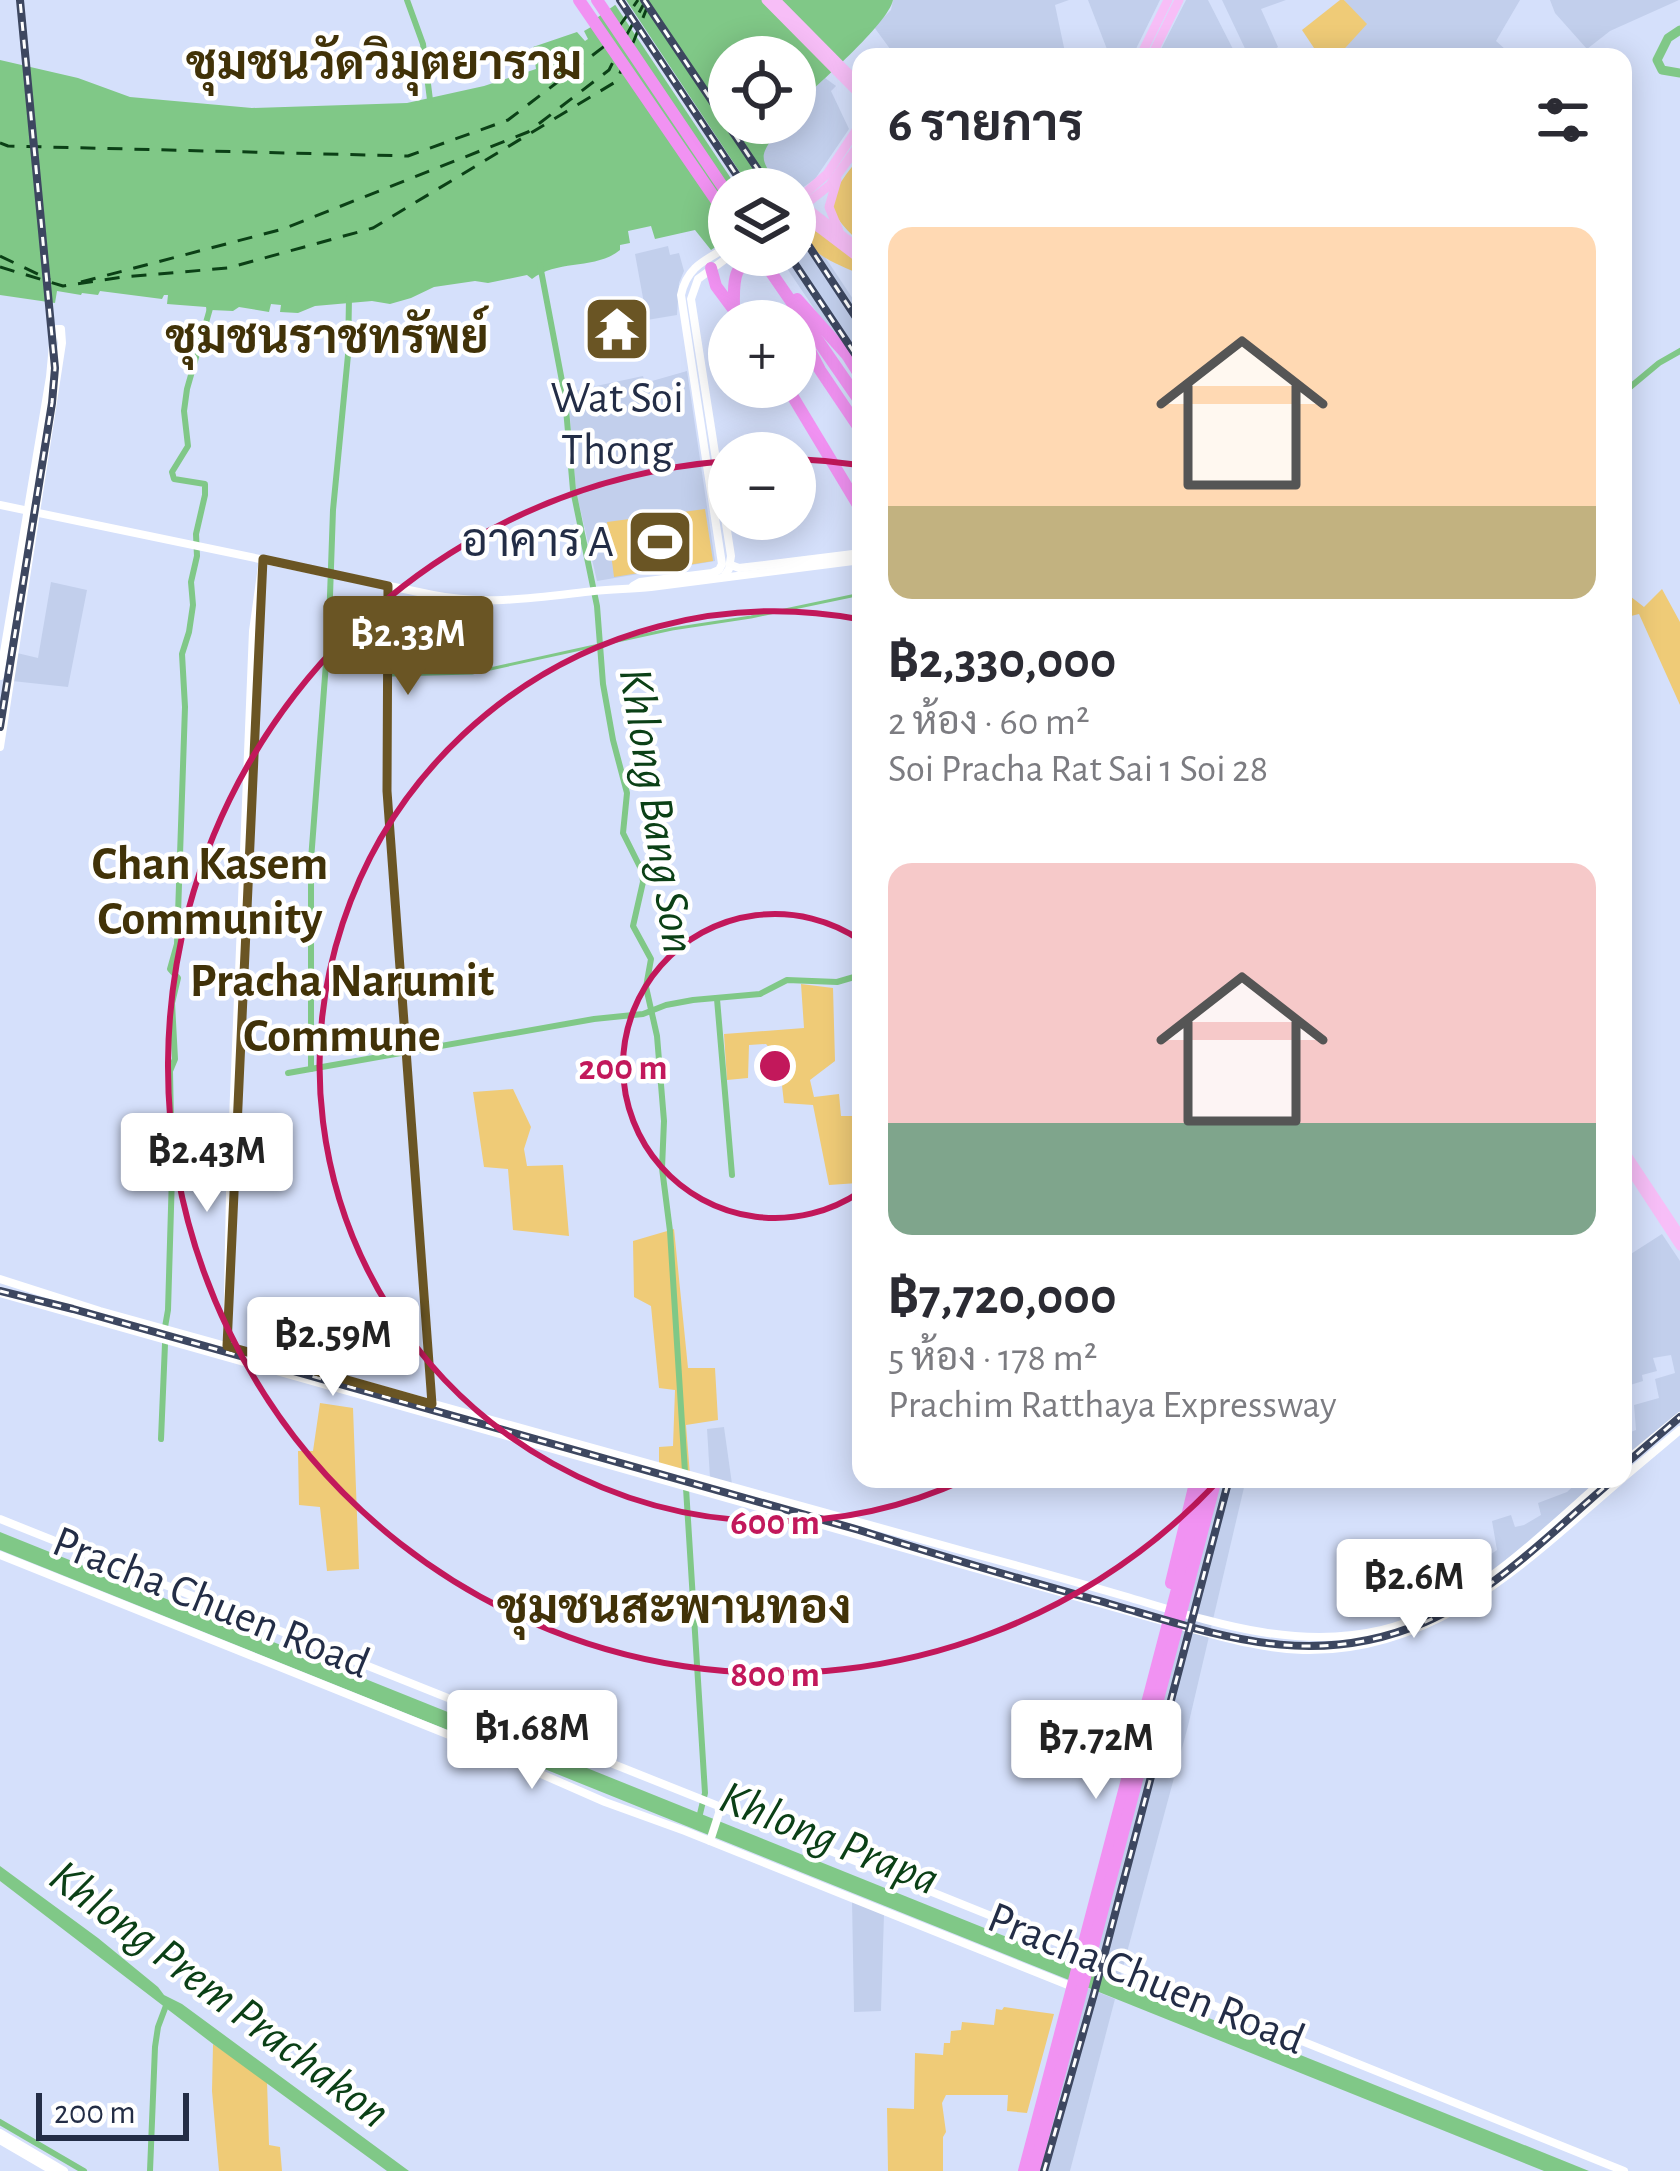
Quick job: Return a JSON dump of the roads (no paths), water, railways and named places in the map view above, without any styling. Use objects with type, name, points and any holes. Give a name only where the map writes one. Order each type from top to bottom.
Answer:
[{"type":"highway","points":[[579,0],[708,188]]},
{"type":"highway","points":[[598,0],[710,168]]},
{"type":"highway","points":[[737,300],[735,273],[758,262],[766,266],[789,300]]},
{"type":"highway","points":[[770,276],[852,381]]},
{"type":"highway","points":[[778,276],[852,394]]},
{"type":"highway","points":[[788,297],[852,363]]},
{"type":"highway","points":[[816,341],[852,395]]},
{"type":"highway","points":[[816,362],[852,418]]},
{"type":"highway","points":[[799,408],[852,497]]},
{"type":"highway","points":[[1139,1737],[1147,1681],[1194,1488]]},
{"type":"highway","points":[[1024,2171],[1208,1488]]},
{"type":"highway","points":[[1034,2171],[1208,1488]]},
{"type":"main road","points":[[766,0],[852,87]]},
{"type":"main road","points":[[776,0],[852,77]]},
{"type":"main road","points":[[1144,48],[1168,0]]},
{"type":"main road","points":[[1155,48],[1179,0]]},
{"type":"main road","points":[[816,187],[852,136]]},
{"type":"main road","points":[[842,235],[829,207],[839,175],[852,156]]},
{"type":"main road","points":[[816,194],[839,175]]},
{"type":"main road","points":[[816,220],[852,243]]},
{"type":"main road","points":[[816,226],[852,253]]},
{"type":"main road","points":[[708,268],[695,283],[691,298],[701,393],[730,565],[724,576]]},
{"type":"main road","points":[[0,747],[4,680],[62,343],[61,329],[54,334],[33,511]]},
{"type":"main road","points":[[632,587],[712,573],[721,567],[704,409]]},
{"type":"main road","points":[[0,505],[441,597],[476,600],[716,580],[852,558]]},
{"type":"main road","points":[[227,1346],[253,634],[263,559]]},
{"type":"main road","points":[[730,565],[765,569]]},
{"type":"main road","points":[[388,586],[389,811],[431,1409]]},
{"type":"main road","points":[[1632,1158],[1680,1230]]},
{"type":"main road","points":[[1632,1174],[1680,1246]]},
{"type":"main road","points":[[1632,1184],[1680,1256]]},
{"type":"main road","points":[[0,1279],[182,1339],[227,1346],[431,1409]]},
{"type":"main road","points":[[0,1293],[593,1454],[1166,1622],[1300,1650],[1386,1641],[1449,1615],[1609,1488]]},
{"type":"main road","points":[[1632,1456],[1680,1416]]},
{"type":"main road","points":[[1632,1469],[1680,1430]]},
{"type":"main road","points":[[1078,1953],[1166,1622],[1207,1488]]},
{"type":"main road","points":[[860,1530],[1263,1633],[1301,1638],[1383,1629],[1444,1606],[1503,1573],[1595,1488]]},
{"type":"main road","name":"Pracha Chuen Road","points":[[0,1519],[1624,2171]]},
{"type":"main road","points":[[0,1555],[1080,1990]]},
{"type":"main road","points":[[1041,1586],[1044,1574]]},
{"type":"main road","points":[[1365,1632],[1367,1644]]},
{"type":"main road","points":[[710,1839],[721,1808]]},
{"type":"main road","points":[[0,2137],[53,2171]]},
{"type":"main road","points":[[0,2137],[64,2171]]},
{"type":"waterway","points":[[407,0],[423,44],[430,100]]},
{"type":"waterway","points":[[1680,30],[1668,38],[1657,60],[1662,70],[1680,73]]},
{"type":"waterway","name":"Khlong Bang Son","points":[[540,265],[565,397],[573,490],[597,606],[603,684],[627,793],[623,833],[642,871],[633,926],[651,959],[646,987],[657,1036],[664,1121],[662,1168],[670,1231],[705,1793],[699,1818]]},
{"type":"waterway","points":[[311,1069],[311,860],[349,298]]},
{"type":"waterway","points":[[165,1327],[172,1175],[170,1071],[175,1059],[172,1003],[178,978],[170,969],[177,944],[185,707],[182,654],[193,605],[196,534],[205,495],[205,484],[174,479],[172,472],[188,446],[187,389],[211,305]]},
{"type":"waterway","points":[[1632,386],[1680,351]]},
{"type":"waterway","points":[[391,675],[472,673],[852,596]]},
{"type":"waterway","points":[[288,1073],[643,1014],[693,1000],[760,994],[787,980],[837,982],[852,978]]},
{"type":"waterway","points":[[717,999],[732,1175]]},
{"type":"waterway","points":[[161,1439],[165,1344]]},
{"type":"waterway","name":"Khlong Prem Prachakon","points":[[150,2171],[155,2047],[167,2003]]},
{"type":"waterway","points":[[0,2122],[84,2171]]},
{"type":"railway","points":[[0,727],[55,368],[20,0]]},
{"type":"railway","points":[[620,0],[732,168]]},
{"type":"railway","points":[[644,0],[757,168]]},
{"type":"railway","points":[[816,257],[852,311]]},
{"type":"railway","points":[[803,276],[852,350]]},
{"type":"railway","points":[[0,1291],[1179,1624],[1259,1642],[1340,1645],[1425,1622],[1476,1594],[1604,1488]]},
{"type":"railway","points":[[1632,1458],[1680,1417]]},
{"type":"railway","points":[[1044,2171],[1227,1488]]},
{"type":"place","name":"Wat Soi Thong","points":[[617,329]]},
{"type":"place","name":"อาคาร A","points":[[660,542]]},
{"type":"district","name":"ชุมชนวัดวิมุตยาราม","points":[[384,65]]},
{"type":"district","name":"ชุมชนราชทรัพย์","points":[[327,339]]},
{"type":"district","name":"Chan Kasem Community","points":[[210,892]]},
{"type":"district","name":"Pracha Narumit Commune","points":[[342,1010]]},
{"type":"district","name":"ชุมชนสะพานทอง","points":[[674,1609]]},
{"type":"water label","name":"Khlong Prapa","points":[[829,1839]]}]
